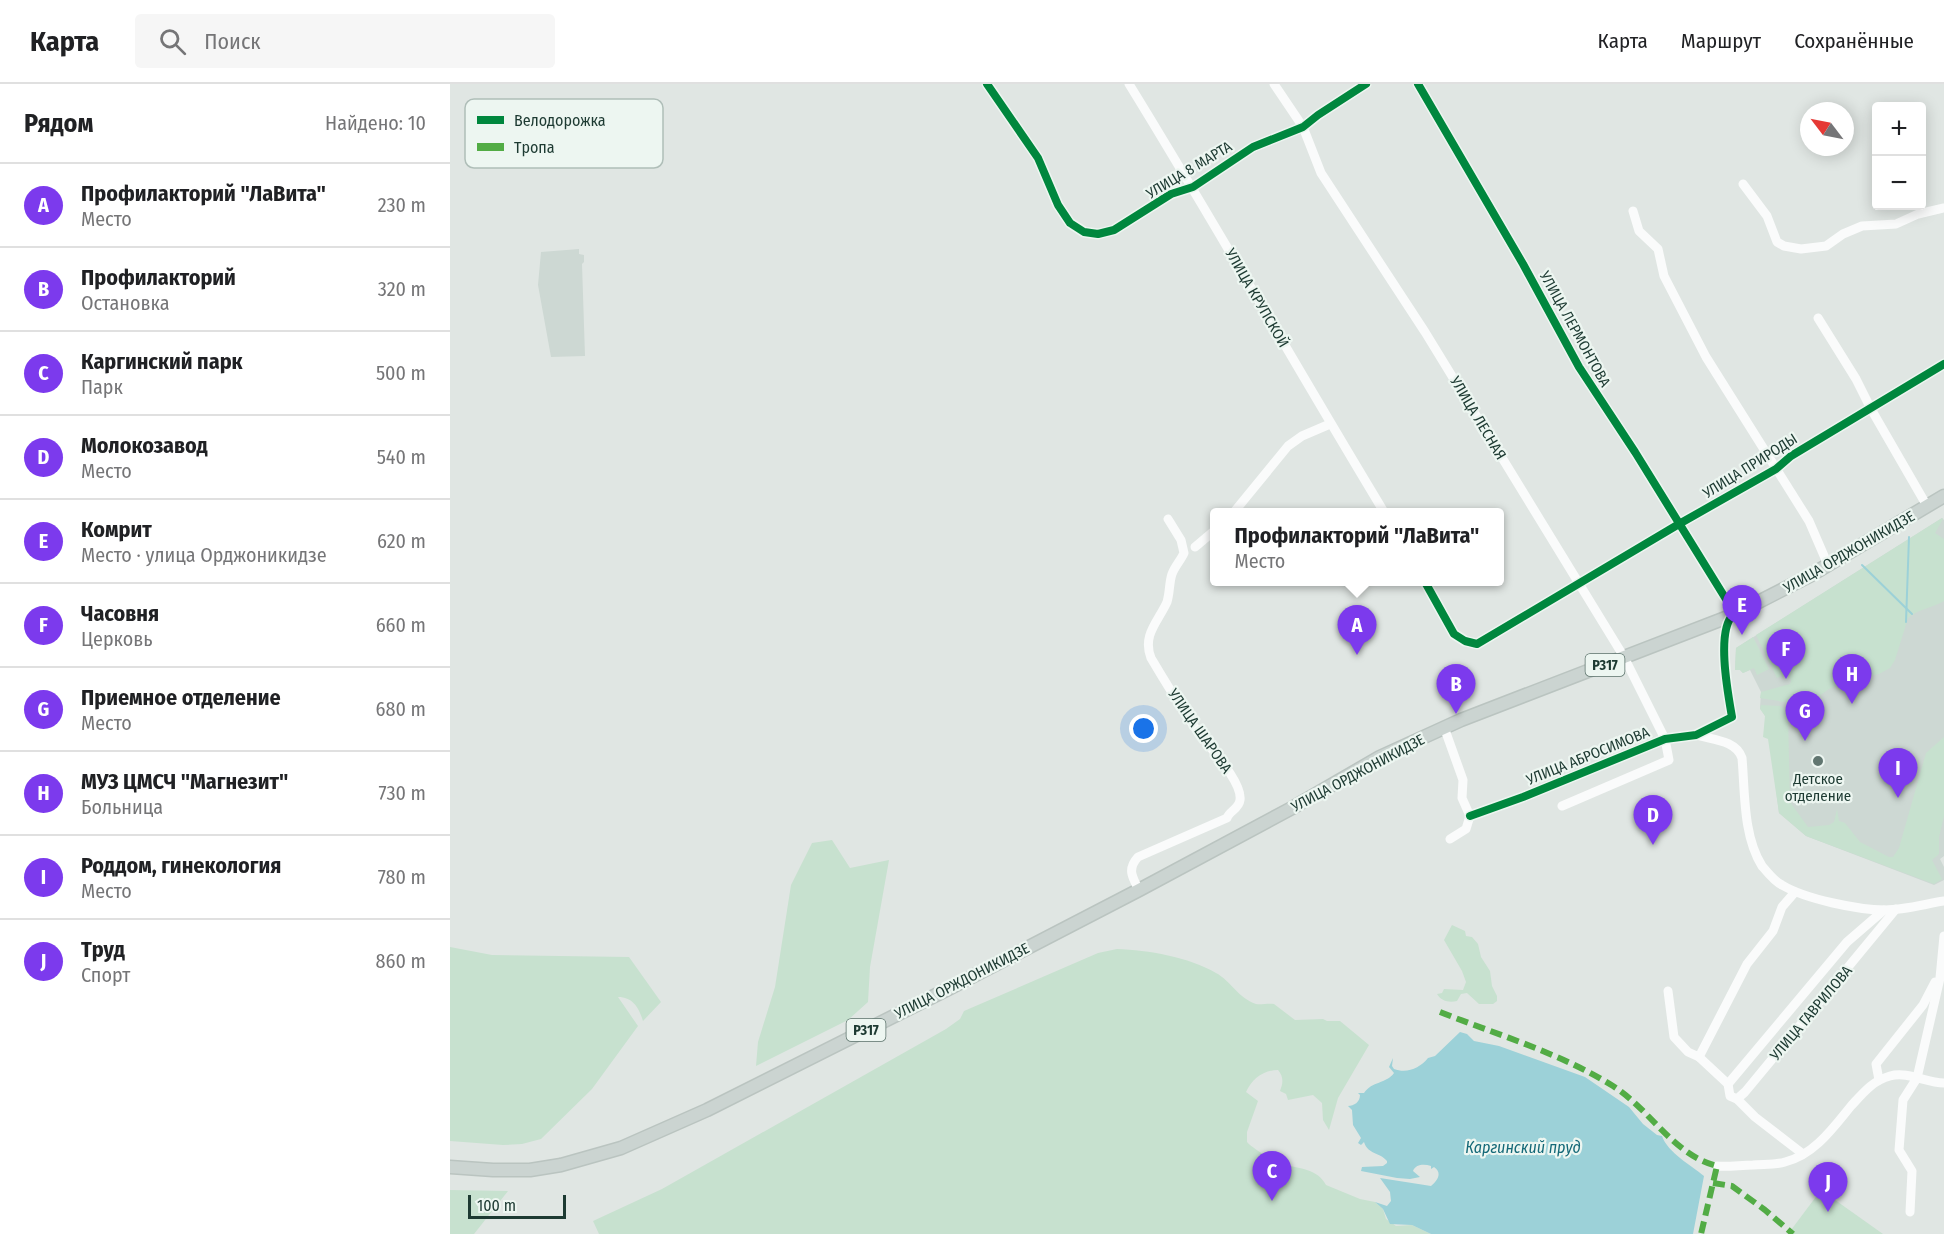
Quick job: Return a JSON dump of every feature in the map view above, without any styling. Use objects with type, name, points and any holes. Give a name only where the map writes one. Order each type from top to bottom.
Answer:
[{"type":"main road","name":"УЛИЦА ОРДЖОНИКИДЗЕ","points":[[1261,824],[1380,758],[1444,728],[1733,615],[1828,565],[1944,496]]},
{"type":"main road","name":"УЛИЦА ОРЖДОНИКИДЗЕ","points":[[450,1167],[530,1170],[561,1165],[621,1148],[707,1110],[950,988],[1261,824]]},
{"type":"street","name":"УЛИЦА 8 МАРТА","points":[[987,84],[1038,158],[1058,204],[1070,223],[1084,232],[1098,234],[1114,230],[1171,194],[1193,187],[1253,147],[1303,127],[1366,84]]},
{"type":"street","name":"УЛИЦА КРУПСКОЙ","points":[[1130,84],[1381,508]]},
{"type":"street","name":"УЛИЦА ЛЕСНАЯ","points":[[1274,84],[1303,127],[1321,173],[1425,332],[1623,657],[1665,738],[1669,760],[1562,806]]},
{"type":"street","name":"УЛИЦА ЛЕРМОНТОВА","points":[[1418,84],[1523,264],[1579,367],[1635,452],[1729,604],[1733,615]]},
{"type":"street","points":[[1743,184],[1767,216],[1778,242],[1784,246],[1801,249],[1826,246],[1843,234],[1862,226],[1896,224],[1918,214],[1944,208]]},
{"type":"street","points":[[1633,211],[1639,231],[1658,249],[1664,276],[1706,357],[1809,521],[1828,565]]},
{"type":"street","points":[[1818,318],[1856,379],[1927,506]]},
{"type":"street","name":"УЛИЦА ПРИРОДЫ","points":[[1427,586],[1454,634],[1465,641],[1477,644],[1679,524],[1776,470],[1791,456],[1944,364]]},
{"type":"street","points":[[1238,508],[1288,446],[1302,436],[1330,424]]},
{"type":"street","name":"УЛИЦА ШАРОВА","points":[[1139,890],[1131,874],[1131,869],[1138,857],[1227,818],[1228,813],[1239,805],[1240,801],[1240,792],[1231,776],[1192,724],[1149,650],[1148,639],[1151,630],[1167,602],[1173,573],[1184,553],[1181,540],[1168,519]]},
{"type":"street","points":[[1195,547],[1210,534]]},
{"type":"street","name":"УЛИЦА АБРОСИМОВА","points":[[1470,816],[1523,797],[1665,738],[1696,735],[1732,717],[1725,676],[1725,639],[1728,619],[1733,615]]},
{"type":"street","points":[[1444,728],[1463,780],[1462,798],[1470,816],[1466,829],[1450,839]]},
{"type":"street","points":[[1696,735],[1730,744],[1739,749],[1742,758],[1747,819],[1755,851],[1763,867],[1780,884],[1795,892],[1862,908],[1896,909],[1944,901]]},
{"type":"street","points":[[1700,1057],[1747,964],[1773,931],[1782,907],[1795,892]]},
{"type":"street","name":"УЛИЦА ГАВРИЛОВА","points":[[1737,1099],[1896,909]]},
{"type":"street","name":"УЛИЦА ГАВРИЛОВА","points":[[1728,1084],[1847,942],[1884,910]]},
{"type":"street","points":[[1910,1212],[1912,1171],[1899,1150],[1903,1100],[1917,1078],[1940,973],[1944,936]]},
{"type":"street","points":[[1879,1080],[1876,1064],[1923,1005],[1940,973]]},
{"type":"street","points":[[1668,991],[1674,1037],[1688,1052],[1700,1057],[1728,1084],[1730,1096],[1737,1099],[1755,1117],[1803,1154]]},
{"type":"street","points":[[1717,1166],[1773,1164],[1786,1162],[1803,1154],[1825,1137],[1869,1085],[1879,1080],[1898,1074],[1944,1083]]},
{"type":"shaded area","points":[[579,249],[579,254],[584,255],[582,264],[585,356],[551,357],[538,285],[541,252]]},
{"type":"shaded area","points":[[1942,518],[1944,520],[1944,856],[1940,859],[1944,867],[1944,880],[1934,885],[1806,836],[1779,813],[1767,719],[1760,708],[1761,692],[1750,670],[1743,673],[1735,670],[1736,648]]},
{"type":"green space","points":[[1942,518],[1935,533],[1944,539],[1944,601],[1908,618],[1895,660],[1890,668],[1879,674],[1850,680],[1829,689],[1812,701],[1784,702],[1760,698],[1761,692],[1790,684],[1791,681],[1789,674],[1777,678],[1756,635]]},
{"type":"green space","points":[[1753,637],[1769,669],[1757,675],[1754,668],[1743,673],[1735,670],[1736,648]]},
{"type":"green space","points":[[1761,705],[1781,706],[1788,714],[1790,802],[1808,827],[1829,825],[1834,822],[1837,809],[1839,821],[1845,823],[1860,842],[1889,857],[1893,857],[1899,848],[1926,753],[1944,737],[1944,816],[1939,837],[1939,854],[1932,860],[1942,879],[1934,884],[1806,836],[1779,813],[1768,739],[1763,737],[1765,716],[1760,709]]},
{"type":"green space","points":[[832,840],[850,868],[889,860],[870,967],[868,1002],[848,1020],[756,1066],[758,1042],[775,987],[791,885],[812,843]]},
{"type":"green space","points":[[1452,925],[1465,931],[1466,936],[1472,937],[1478,944],[1481,957],[1490,971],[1492,986],[1497,996],[1497,1001],[1493,1004],[1479,1004],[1467,993],[1461,994],[1457,1001],[1451,1002],[1443,1000],[1437,994],[1442,993],[1444,989],[1463,990],[1466,982],[1444,940]]},
{"type":"green space","points":[[450,947],[492,955],[629,957],[661,1002],[643,1021],[635,1004],[628,999],[618,997],[638,1026],[592,1089],[541,1139],[522,1144],[503,1145],[450,1141]]},
{"type":"green space","points":[[1117,949],[1155,953],[1205,967],[1221,976],[1239,994],[1250,1001],[1258,1004],[1274,1004],[1295,1020],[1340,1021],[1369,1045],[1338,1098],[1329,1130],[1323,1120],[1322,1103],[1313,1095],[1288,1100],[1286,1094],[1280,1091],[1282,1080],[1278,1070],[1259,1076],[1246,1092],[1258,1101],[1247,1132],[1247,1142],[1280,1164],[1313,1172],[1326,1185],[1360,1199],[1375,1202],[1383,1209],[1386,1219],[1396,1226],[1412,1225],[1431,1234],[599,1234],[593,1221],[662,1189],[946,1029],[960,1019],[964,1011],[1098,953]]},
{"type":"green space","points":[[450,1190],[508,1191],[474,1234],[450,1234]]},
{"type":"green space","points":[[1821,1190],[1883,1234],[1788,1234]]},
{"type":"water","name":"Каргинский пруд","points":[[1460,1032],[1467,1034],[1474,1041],[1499,1046],[1585,1077],[1629,1107],[1643,1124],[1657,1135],[1662,1136],[1674,1153],[1704,1176],[1693,1234],[1431,1234],[1412,1225],[1390,1224],[1383,1209],[1375,1202],[1387,1206],[1391,1201],[1390,1192],[1380,1178],[1431,1186],[1439,1174],[1437,1169],[1434,1167],[1431,1169],[1431,1166],[1426,1165],[1420,1165],[1413,1171],[1420,1177],[1410,1179],[1361,1171],[1362,1167],[1383,1166],[1387,1161],[1368,1149],[1364,1142],[1361,1145],[1358,1143],[1361,1138],[1353,1125],[1352,1110],[1348,1106],[1358,1102],[1360,1095],[1358,1093],[1364,1093],[1371,1086],[1391,1077],[1394,1073],[1389,1067],[1393,1058],[1394,1069],[1404,1071],[1413,1069],[1428,1058],[1435,1056]]},
{"type":"waterway","points":[[1906,622],[1909,537]]},
{"type":"waterway","points":[[1862,565],[1912,614]]},
{"type":"marked path","points":[[1440,1012],[1528,1045],[1593,1074],[1627,1096],[1688,1152],[1717,1166],[1701,1234]]},
{"type":"marked path","points":[[1713,1183],[1732,1186],[1793,1234]]},
{"type":"cycle path","points":[[987,84],[1038,158],[1058,205],[1070,223],[1084,232],[1098,234],[1114,230],[1171,194],[1193,187],[1253,147],[1303,127],[1366,84]]},
{"type":"cycle path","points":[[1418,84],[1523,264],[1579,367],[1635,452],[1729,604],[1733,615],[1728,623],[1724,648],[1732,717],[1696,735],[1665,739],[1470,816]]},
{"type":"cycle path","points":[[1427,586],[1454,634],[1465,641],[1477,644],[1776,469],[1791,456],[1944,364]]},
{"type":"place","name":"Комрит","points":[[1742,635]]},
{"type":"place","name":"Профилакторий \"ЛаВита\"","points":[[1357,655]]},
{"type":"place","name":"Часовня","points":[[1786,679]]},
{"type":"place","name":"МУЗ ЦМСЧ \"Магнезит\"","points":[[1852,704]]},
{"type":"place","name":"Профилакторий","points":[[1456,714]]},
{"type":"place","name":"Приемное отделение","points":[[1805,741]]},
{"type":"place","name":"Детское отделение","points":[[1818,761]]},
{"type":"place","name":"Роддом, гинекология","points":[[1898,798]]},
{"type":"place","name":"Молокозавод","points":[[1653,845]]},
{"type":"place","name":"Каргинский парк","points":[[1272,1201]]},
{"type":"place","name":"Труд","points":[[1828,1212]]}]
